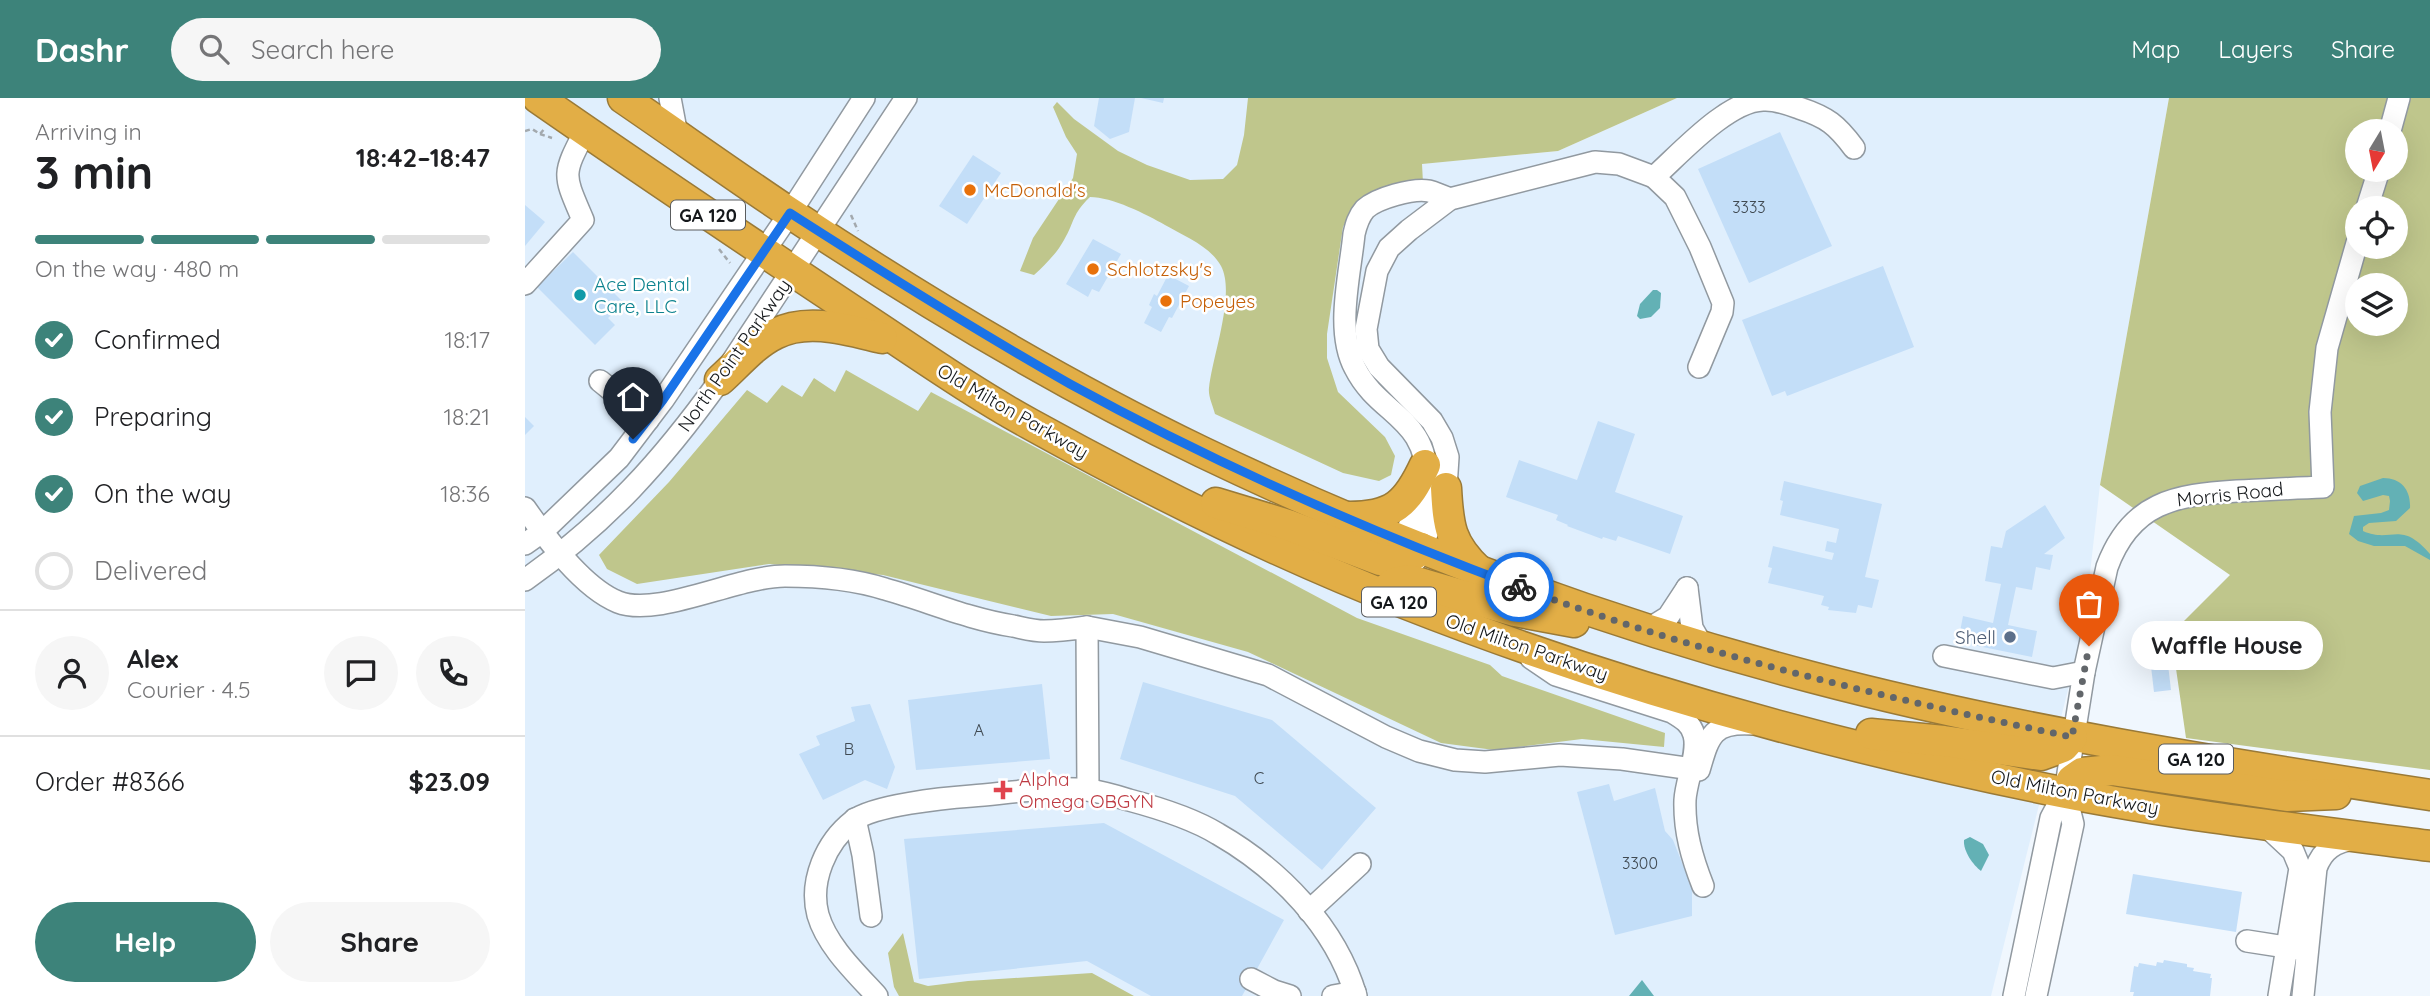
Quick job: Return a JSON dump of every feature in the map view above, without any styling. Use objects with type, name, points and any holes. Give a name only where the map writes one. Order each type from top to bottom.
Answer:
[{"type":"highway","name":"Old Milton Parkway","points":[[538,98],[960,383],[1164,495],[1402,571],[1482,573],[1703,647],[1878,694],[2072,737],[2320,778],[2424,790]]},
{"type":"highway","name":"Old Milton Parkway","points":[[637,100],[677,135],[790,213],[945,310],[1071,384],[1202,452],[1346,517],[1402,571],[1506,642],[1600,674],[1771,725],[2065,793],[2430,846]]},
{"type":"highway","points":[[720,380],[774,334],[793,327],[831,327],[899,341]]},
{"type":"highway","points":[[1346,517],[1378,516],[1391,511],[1409,495],[1425,465]]},
{"type":"highway","points":[[1446,488],[1448,522],[1454,541],[1482,573]]},
{"type":"highway","points":[[1402,571],[1515,611],[1580,623],[1635,626]]},
{"type":"highway","points":[[1822,738],[1879,734],[2041,755],[2063,747],[2072,737]]},
{"type":"highway","points":[[2065,793],[2072,780],[2082,773],[2096,770],[2112,770],[2287,796],[2424,790]]},
{"type":"street","points":[[670,98],[677,135]]},
{"type":"street","name":"North Point Parkway","points":[[534,538],[619,458],[648,420],[790,213],[864,98]]},
{"type":"street","name":"North Point Parkway","points":[[525,580],[596,526],[642,479],[688,424],[720,380],[906,98]]},
{"type":"street","points":[[2393,119],[2399,98]]},
{"type":"street","points":[[1654,177],[1722,118],[1742,105],[1762,100],[1784,103],[1827,118],[1854,148]]},
{"type":"street","points":[[525,284],[583,220],[568,185],[566,171],[585,131]]},
{"type":"street","points":[[1402,571],[1446,488],[1448,457],[1439,430],[1379,366],[1368,349],[1366,328],[1377,271],[1389,248],[1450,199],[1595,162],[1619,164],[1654,177],[1675,197],[1700,247],[1723,303],[1722,313],[1699,367]]},
{"type":"street","points":[[1402,571],[1427,483],[1425,465],[1420,443],[1406,422],[1371,391],[1355,368],[1345,338],[1354,234],[1357,220],[1366,208],[1403,193],[1428,191],[1450,199]]},
{"type":"street","name":"Morris Road","points":[[2036,996],[2073,824],[2065,793],[2072,737],[2107,567],[2113,551],[2125,531],[2136,520],[2152,508],[2185,496],[2323,487],[2320,412],[2327,348],[2352,259]]},
{"type":"street","points":[[600,381],[648,420]]},
{"type":"street","points":[[525,508],[534,538],[561,554],[596,588],[619,602],[651,606],[734,583],[782,576],[831,578],[883,588],[979,620],[1043,631],[1087,627],[1140,637],[1268,675],[1385,737],[1419,751],[1455,760],[1485,762],[1560,755],[1622,759],[1695,769]]},
{"type":"street","points":[[1635,626],[1668,617],[1687,588],[1692,628],[1703,647]]},
{"type":"street","points":[[1087,627],[1088,790]]},
{"type":"street","points":[[1506,642],[1556,675],[1672,712],[1688,721],[1696,747],[1695,769]]},
{"type":"street","points":[[1944,656],[2053,678],[2084,672]]},
{"type":"street","points":[[1703,886],[1692,859],[1687,833],[1685,799],[1695,769],[1711,736],[1719,727],[1732,723],[1771,725]]},
{"type":"street","points":[[877,996],[825,934],[818,913],[817,891],[821,866],[831,843],[855,819],[895,806],[956,797],[1055,790],[1088,790],[1156,807],[1217,833],[1268,868],[1330,937],[1351,978],[1355,994],[1333,996]]},
{"type":"street","name":"Morris Road","points":[[2014,996],[2051,818],[2065,793]]},
{"type":"street","points":[[855,819],[871,916]]},
{"type":"street","points":[[2262,823],[2288,845],[2300,868],[2297,949],[2303,996]]},
{"type":"street","points":[[2279,996],[2297,949],[2318,861],[2323,853],[2334,845],[2362,837]]},
{"type":"street","points":[[1309,911],[1360,864]]},
{"type":"street","points":[[2247,941],[2297,949]]},
{"type":"street","points":[[1251,979],[1290,996]]},
{"type":"path","points":[[525,131],[532,129]]},
{"type":"path","points":[[540,134],[552,138]]},
{"type":"path","points":[[851,215],[858,236]]},
{"type":"path","points":[[718,249],[730,263]]},
{"type":"shaded area","points":[[530,98],[1310,98],[1407,165],[1558,151],[1677,98],[2169,98],[2100,485],[2084,626],[1991,996],[525,996],[525,106]]},
{"type":"green space","points":[[1248,98],[1677,98],[1558,151],[1422,164],[1423,183],[1370,193],[1354,206],[1343,227],[1327,334],[1327,358],[1338,392],[1385,437],[1395,456],[1391,475],[1379,481],[1343,473],[1215,414],[1209,388],[1225,309],[1225,278],[1216,259],[1188,238],[1129,207],[1090,197],[1077,213],[1061,245],[1046,263],[1034,275],[1020,271],[1033,238],[1073,178],[1077,154],[1053,107],[1057,102],[1074,119],[1118,151],[1147,165],[1190,180],[1223,179],[1237,165]]},
{"type":"green space","points":[[2169,98],[2430,98],[2430,770],[2186,738],[2171,634],[2230,575],[2100,485]]},
{"type":"green space","points":[[846,370],[918,411],[931,392],[1357,618],[1490,665],[1502,676],[1665,733],[1664,747],[1582,739],[1494,750],[1441,743],[1248,652],[1113,614],[1051,616],[883,575],[769,564],[637,584],[607,569],[599,555],[669,482],[747,390],[767,403],[782,385],[802,397],[814,378],[835,392]]},
{"type":"green space","points":[[903,933],[914,982],[928,986],[1092,973],[1134,996],[899,996],[894,987],[888,953]]},
{"type":"water","points":[[1653,290],[1661,293],[1660,308],[1651,317],[1640,319],[1637,316],[1640,304]]},
{"type":"water","points":[[2383,478],[2395,480],[2404,487],[2409,496],[2410,508],[2396,521],[2369,523],[2363,527],[2363,531],[2411,537],[2430,554],[2430,560],[2405,546],[2374,546],[2358,541],[2349,534],[2354,516],[2389,510],[2389,496],[2383,495],[2363,501],[2357,493],[2360,486]]},
{"type":"water","points":[[1970,837],[1983,844],[1989,855],[1981,871],[1965,849],[1964,840]]},
{"type":"water","points":[[1642,980],[1654,996],[1629,996]]},
{"type":"building","points":[[1099,98],[1135,98],[1129,132],[1110,139],[1094,126]]},
{"type":"building","points":[[1141,98],[1164,98],[1163,103]]},
{"type":"building","points":[[1780,132],[1832,246],[1749,283],[1698,169]]},
{"type":"building","name":"McDonald's","points":[[973,155],[1001,173],[967,224],[939,206]]},
{"type":"building","points":[[525,205],[545,222],[525,246]]},
{"type":"building","name":"Schlotzsky's","points":[[1093,239],[1121,254],[1099,292],[1092,289],[1088,297],[1066,284]]},
{"type":"building","name":"Ace Dental Care, LLC","points":[[573,252],[624,303],[608,318],[615,325],[595,345],[537,287]]},
{"type":"building","points":[[1883,266],[1914,347],[1787,396],[1785,391],[1772,396],[1742,320]]},
{"type":"building","name":"Popeyes","points":[[1168,275],[1189,286],[1172,318],[1169,317],[1161,332],[1144,323],[1152,307],[1149,305],[1154,294],[1157,296]]},
{"type":"building","points":[[525,417],[534,426],[525,435]]},
{"type":"building","points":[[1598,421],[1635,434],[1615,492],[1683,516],[1670,554],[1618,536],[1616,541],[1603,537],[1602,539],[1556,520],[1558,515],[1506,497],[1519,460],[1577,480]]},
{"type":"building","points":[[1784,481],[1882,504],[1865,577],[1879,580],[1872,608],[1858,605],[1856,613],[1828,610],[1829,607],[1821,605],[1824,596],[1768,583],[1772,568],[1768,567],[1773,546],[1832,560],[1834,553],[1825,551],[1827,541],[1836,543],[1839,529],[1780,515]]},
{"type":"building","points":[[2045,505],[2065,538],[2044,554],[2053,555],[2050,570],[2036,567],[2032,590],[2016,587],[2008,625],[2037,631],[2032,657],[1958,642],[1963,616],[1993,623],[2001,584],[1985,581],[1991,546],[2002,548],[2006,531]]},
{"type":"building","points":[[2165,639],[2171,690],[2154,692],[2148,641]]},
{"type":"building","points":[[1143,682],[1272,720],[1376,808],[1322,870],[1235,796],[1120,759]]},
{"type":"building","points":[[1042,684],[1050,759],[916,770],[908,700]]},
{"type":"building","points":[[870,704],[895,767],[887,789],[865,780],[823,800],[799,754],[820,745],[816,736],[855,721],[851,707]]},
{"type":"building","points":[[1609,784],[1614,801],[1655,788],[1665,831],[1673,840],[1692,888],[1692,916],[1615,935],[1577,792]]},
{"type":"building","points":[[1104,823],[1284,920],[1242,996],[1151,996],[1087,961],[919,979],[904,839]]},
{"type":"building","points":[[2133,874],[2242,892],[2236,932],[2126,914]]},
{"type":"building","points":[[2164,960],[2187,964],[2187,967],[2194,968],[2193,971],[2211,974],[2210,996],[2133,996],[2134,992],[2130,992],[2134,966],[2138,967],[2139,963],[2156,966],[2157,962],[2163,963]]},
{"type":"way so far","points":[[1519,587],[1680,640],[1811,677],[2072,737],[2089,646]]},
{"type":"place","name":"McDonald's","points":[[970,190]]},
{"type":"place","name":"Schlotzsky's","points":[[1093,269]]},
{"type":"place","name":"Ace Dental Care, LLC","points":[[580,295]]},
{"type":"place","name":"Popeyes","points":[[1166,301]]},
{"type":"place","name":"Shell","points":[[2010,637]]},
{"type":"place","name":"Waffle House","points":[[2089,646]]},
{"type":"place","name":"Alpha Omega OBGYN","points":[[1003,790]]},
{"type":"route","points":[[633,439],[663,400],[790,213],[956,317],[1071,384],[1143,422],[1202,452],[1346,517],[1519,587]]}]
